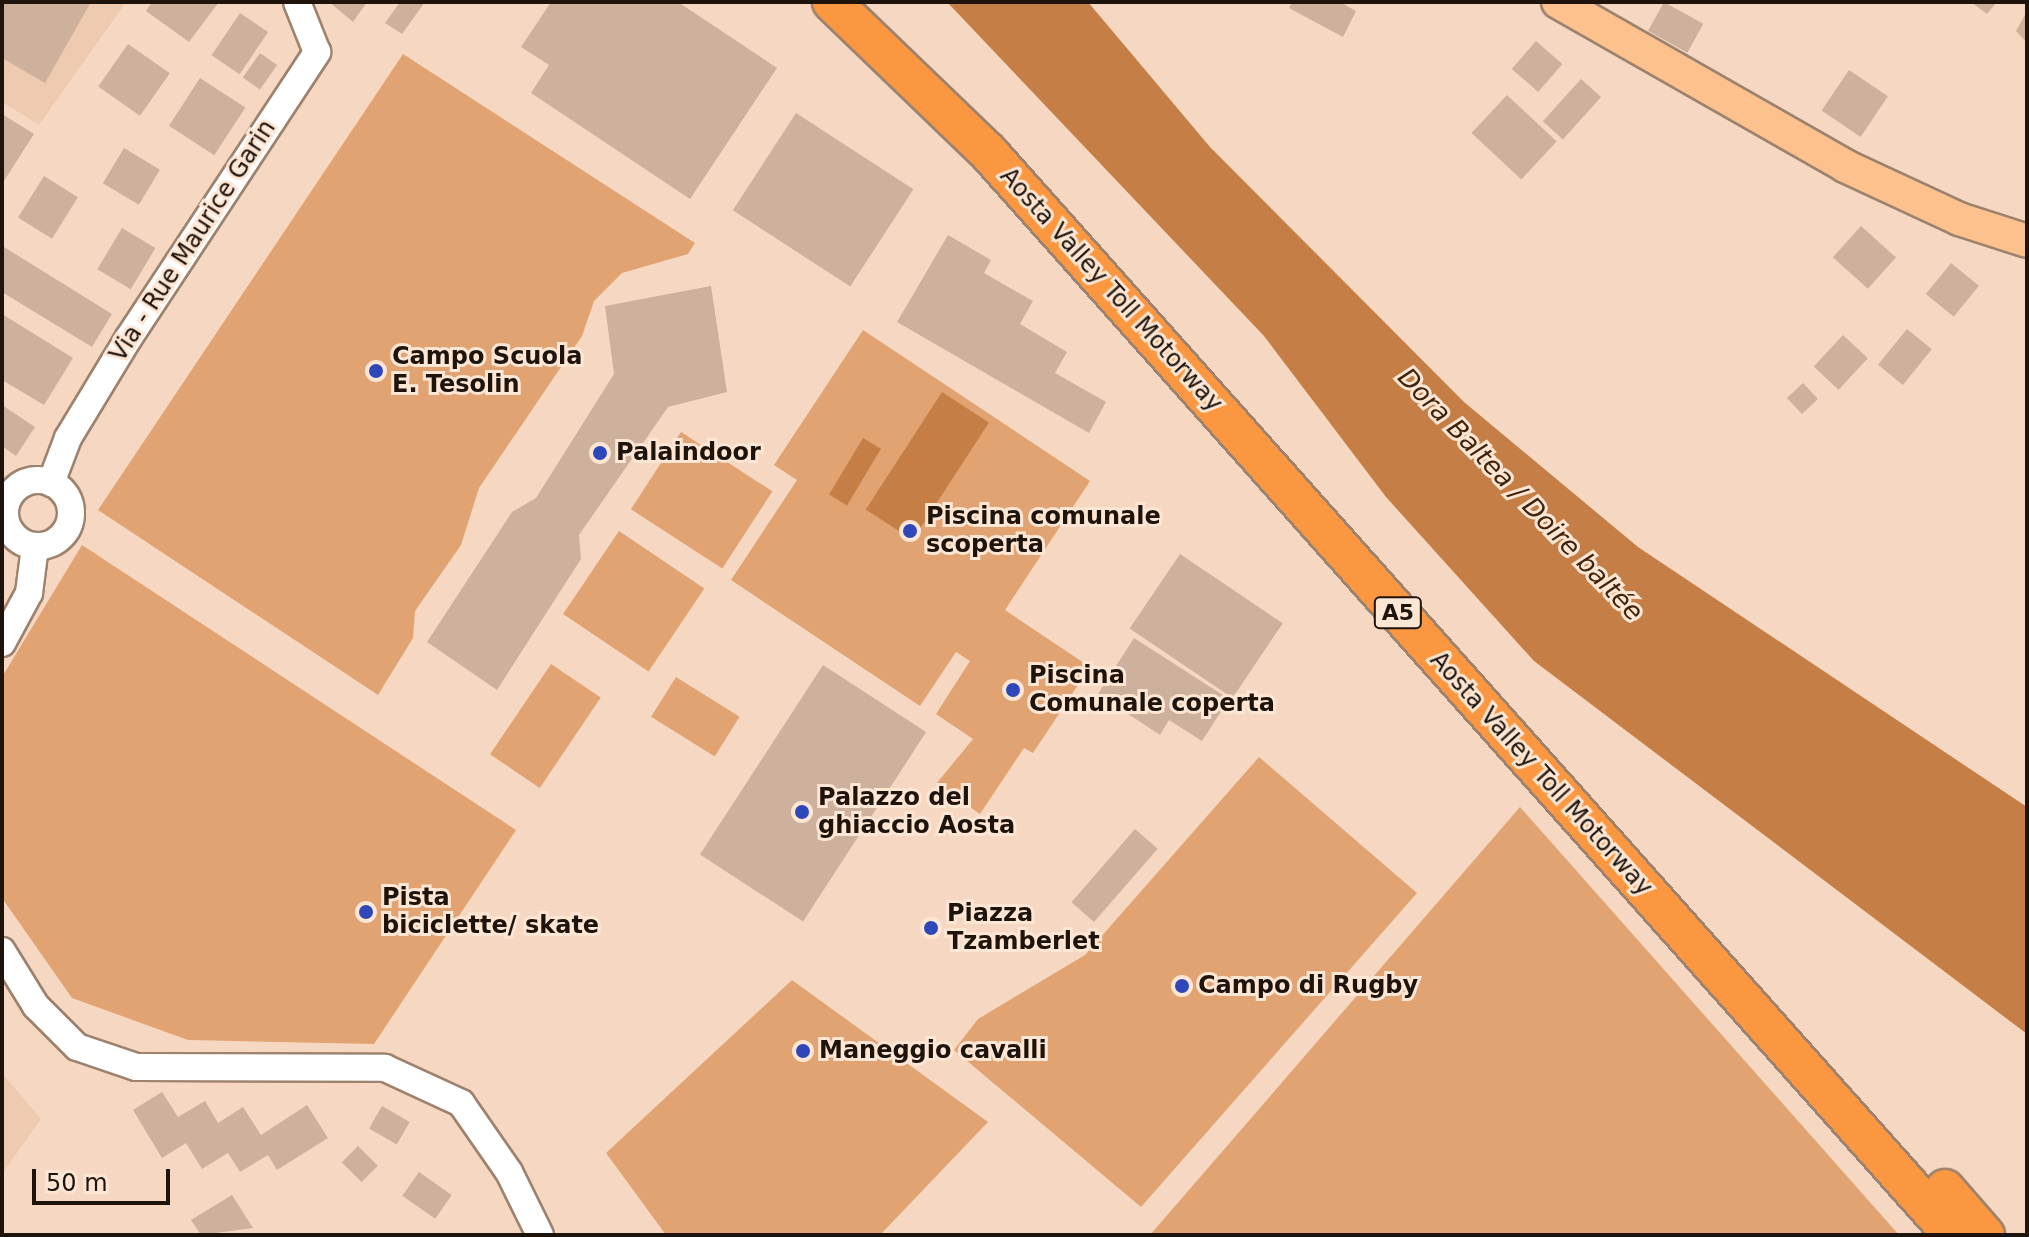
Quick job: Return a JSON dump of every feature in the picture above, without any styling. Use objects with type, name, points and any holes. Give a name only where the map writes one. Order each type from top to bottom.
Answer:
[{"type":"highway","name":"Aosta Valley Toll Motorway","points":[[832,2],[988,152],[1953,1235]]},
{"type":"highway","name":"Aosta Valley Toll Motorway","points":[[869,2],[1007,135],[1985,1235]]},
{"type":"main road","points":[[1558,2],[1845,166],[1959,219],[2027,241]]},
{"type":"street","name":"Via - Rue Maurice Garin","points":[[51,483],[68,438],[128,339],[317,52],[297,2]]},
{"type":"street","points":[[28,481],[51,483],[67,496],[70,521],[61,538],[35,547],[7,526],[5,492],[28,481]]},
{"type":"street","points":[[2,643],[29,593],[35,547]]},
{"type":"street","points":[[2,951],[36,1006],[77,1047],[136,1067],[385,1068],[461,1103],[509,1172],[540,1235]]},
{"type":"shaded area","points":[[2,2],[126,2],[39,125],[2,102]]},
{"type":"shaded area","name":"Campo Scuola E. Tesolin","points":[[403,54],[695,243],[688,254],[622,273],[594,301],[582,336],[479,488],[461,545],[415,611],[413,638],[378,695],[98,510]]},
{"type":"shaded area","name":"Piscina comunale scoperta","points":[[863,330],[1090,481],[1005,610],[1090,667],[1033,753],[1024,748],[980,814],[936,784],[973,739],[936,714],[970,661],[956,652],[920,706],[731,580],[797,480],[774,465]]},
{"type":"shaded area","points":[[681,432],[772,491],[722,569],[631,509]]},
{"type":"shaded area","points":[[619,531],[704,589],[648,672],[563,614]]},
{"type":"shaded area","points":[[82,545],[516,830],[374,1044],[188,1040],[72,998],[2,898],[2,677]]},
{"type":"shaded area","points":[[551,664],[601,698],[540,788],[490,754]]},
{"type":"shaded area","points":[[676,677],[740,717],[715,757],[651,717]]},
{"type":"shaded area","name":"Campo di Rugby","points":[[1259,757],[1417,893],[1141,1207],[954,1050],[978,1019],[1085,955]]},
{"type":"shaded area","points":[[1520,807],[1899,1235],[1150,1235]]},
{"type":"shaded area","name":"Maneggio cavalli","points":[[792,980],[988,1122],[880,1235],[666,1235],[606,1153]]},
{"type":"shaded area","points":[[2,1073],[41,1119],[2,1174]]},
{"type":"water","name":"Dora Baltea / Doire baltée","points":[[947,2],[1088,2],[1210,147],[1464,402],[1638,547],[2027,807],[2027,1034],[1534,661],[1386,497],[1264,336]]},
{"type":"water","points":[[942,392],[989,422],[913,540],[866,509]]},
{"type":"water","points":[[863,438],[881,449],[847,505],[829,495]]},
{"type":"building","points":[[2,2],[91,2],[45,83],[2,58]]},
{"type":"building","points":[[152,2],[219,2],[189,42],[146,11]]},
{"type":"building","points":[[329,2],[367,2],[353,22]]},
{"type":"building","points":[[400,2],[425,2],[402,34],[385,23]]},
{"type":"building","points":[[551,2],[678,2],[777,68],[690,199],[531,93],[549,65],[521,47]]},
{"type":"building","points":[[1292,2],[1340,2],[1356,11],[1343,37],[1289,8]]},
{"type":"building","points":[[1664,2],[1703,24],[1687,53],[1648,31]]},
{"type":"building","points":[[1971,2],[1997,2],[1987,14]]},
{"type":"building","points":[[2027,11],[2027,43],[2016,31]]},
{"type":"building","points":[[240,13],[268,32],[240,74],[211,55]]},
{"type":"building","points":[[1536,41],[1562,64],[1538,92],[1512,69]]},
{"type":"building","points":[[128,44],[170,73],[140,116],[98,87]]},
{"type":"building","points":[[260,53],[277,65],[260,90],[243,78]]},
{"type":"building","points":[[1849,70],[1888,96],[1861,137],[1822,111]]},
{"type":"building","points":[[200,78],[245,107],[214,155],[169,126]]},
{"type":"building","points":[[1581,79],[1601,97],[1563,139],[1543,121]]},
{"type":"building","points":[[1507,95],[1557,141],[1521,179],[1472,133]]},
{"type":"building","points":[[796,113],[913,189],[850,287],[733,210]]},
{"type":"building","points":[[2,114],[34,134],[2,184]]},
{"type":"building","points":[[124,148],[160,170],[139,205],[103,183]]},
{"type":"building","points":[[44,176],[78,197],[52,239],[18,218]]},
{"type":"building","points":[[1861,226],[1896,257],[1868,289],[1833,257]]},
{"type":"building","points":[[122,228],[155,248],[131,289],[97,269]]},
{"type":"building","points":[[948,235],[991,260],[984,273],[1033,301],[1020,324],[1067,352],[1055,373],[1106,402],[1089,433],[897,322]]},
{"type":"building","points":[[4,247],[112,314],[92,347],[2,292]]},
{"type":"building","points":[[1951,263],[1979,286],[1954,317],[1926,294]]},
{"type":"building","name":"Palaindoor","points":[[711,286],[727,392],[668,407],[579,535],[581,559],[497,690],[427,642],[512,512],[536,498],[614,374],[605,306]]},
{"type":"building","points":[[2,314],[73,358],[44,405],[2,380]]},
{"type":"building","points":[[1907,329],[1932,349],[1903,385],[1878,365]]},
{"type":"building","points":[[1843,335],[1868,358],[1839,390],[1814,366]]},
{"type":"building","points":[[1803,383],[1818,399],[1802,414],[1787,398]]},
{"type":"building","points":[[2,405],[35,427],[16,456],[2,446]]},
{"type":"building","points":[[1180,554],[1283,623],[1232,698],[1130,629]]},
{"type":"building","points":[[1134,638],[1229,699],[1202,741],[1169,720],[1160,735],[1098,694]]},
{"type":"building","name":"Palazzo del ghiaccio Aosta","points":[[823,665],[926,732],[803,922],[700,855]]},
{"type":"building","points":[[1135,829],[1158,849],[1094,922],[1071,902]]},
{"type":"building","points":[[162,1092],[178,1117],[205,1101],[218,1123],[243,1107],[261,1135],[307,1105],[328,1138],[277,1170],[268,1155],[240,1172],[228,1153],[202,1169],[186,1143],[162,1158],[133,1110]]},
{"type":"building","points":[[382,1106],[410,1122],[397,1145],[369,1129]]},
{"type":"building","points":[[358,1146],[378,1166],[362,1182],[342,1162]]},
{"type":"building","points":[[419,1172],[452,1195],[435,1219],[402,1196]]},
{"type":"building","points":[[232,1195],[253,1228],[201,1235],[191,1220]]},
{"type":"place","name":"Campo Scuola E. Tesolin","points":[[376,371]]},
{"type":"place","name":"Palaindoor","points":[[600,453]]},
{"type":"place","name":"Piscina comunale scoperta","points":[[910,531]]},
{"type":"place","name":"Piscina Comunale coperta","points":[[1013,690]]},
{"type":"place","name":"Palazzo del ghiaccio Aosta","points":[[802,812]]},
{"type":"place","name":"Pista biciclette/ skate","points":[[366,912]]},
{"type":"place","name":"Piazza Tzamberlet","points":[[931,928]]},
{"type":"place","name":"Campo di Rugby","points":[[1182,986]]},
{"type":"place","name":"Maneggio cavalli","points":[[803,1051]]}]
